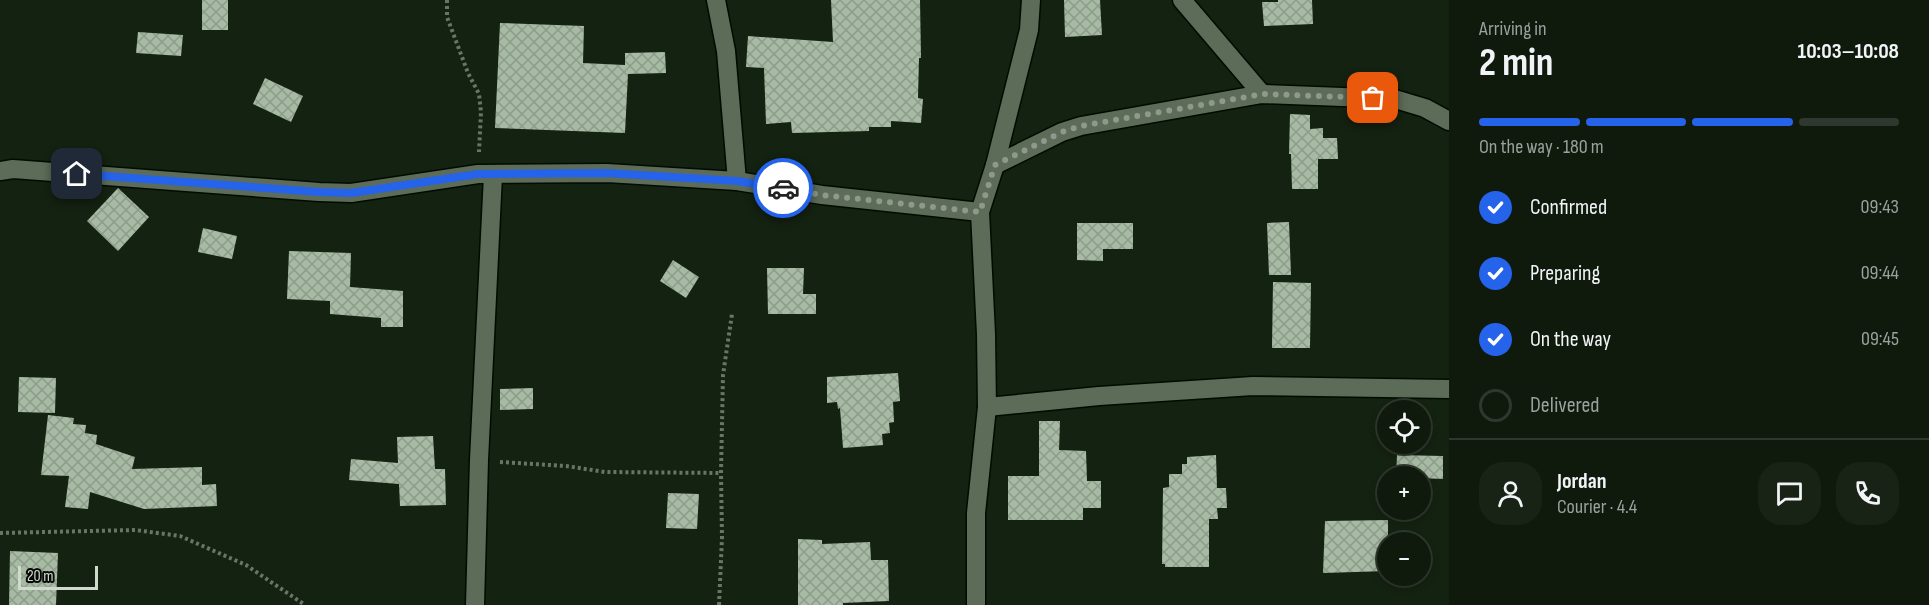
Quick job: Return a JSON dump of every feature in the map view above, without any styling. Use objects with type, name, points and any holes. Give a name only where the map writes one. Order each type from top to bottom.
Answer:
[{"type":"street","points":[[716,0],[726,51],[737,181]]},
{"type":"street","points":[[976,605],[976,513],[987,407],[980,212],[995,165],[1029,30],[1031,0]]},
{"type":"street","points":[[1182,0],[1263,94]]},
{"type":"street","points":[[995,165],[1062,132],[1081,126],[1263,94],[1395,99],[1425,108],[1449,122]]},
{"type":"street","points":[[0,171],[13,169],[308,192],[351,193],[485,174],[607,173],[737,181],[822,195],[980,212]]},
{"type":"street","points":[[475,605],[485,174]]},
{"type":"street","points":[[987,407],[1099,396],[1253,386],[1449,389]]},
{"type":"path","points":[[447,0],[447,17],[468,73],[479,94],[485,174]]},
{"type":"path","points":[[719,605],[722,538],[723,375],[732,314]]},
{"type":"path","points":[[479,460],[566,466],[605,472],[721,473]]},
{"type":"path","points":[[0,532],[135,530],[180,536],[246,565],[305,605]]},
{"type":"building","points":[[202,0],[228,0],[228,30],[202,30]]},
{"type":"building","points":[[831,0],[920,0],[921,58],[919,58],[918,98],[923,99],[921,123],[891,121],[891,127],[869,127],[869,131],[792,133],[791,122],[766,124],[764,68],[746,67],[748,36],[833,42]]},
{"type":"building","points":[[1064,0],[1100,0],[1102,35],[1065,37]]},
{"type":"building","points":[[1278,0],[1312,0],[1313,24],[1264,26],[1262,2],[1278,2]]},
{"type":"building","points":[[500,23],[584,26],[583,63],[625,65],[625,53],[665,52],[666,73],[628,74],[625,133],[495,128]]},
{"type":"building","points":[[138,32],[183,35],[181,56],[136,53]]},
{"type":"building","points":[[265,78],[303,96],[291,122],[253,104]]},
{"type":"building","points":[[1290,114],[1310,115],[1310,129],[1323,128],[1323,138],[1337,138],[1338,159],[1318,159],[1318,189],[1292,189],[1291,154],[1289,154]]},
{"type":"building","points":[[118,188],[149,217],[118,251],[87,221]]},
{"type":"building","points":[[1289,222],[1291,275],[1269,275],[1267,223]]},
{"type":"building","points":[[1077,223],[1133,223],[1133,249],[1103,249],[1103,261],[1077,260]]},
{"type":"building","points":[[203,228],[237,236],[232,259],[198,252]]},
{"type":"building","points":[[289,251],[351,253],[350,287],[403,291],[403,327],[381,327],[381,318],[330,314],[330,301],[287,299]]},
{"type":"building","points":[[673,260],[699,277],[686,298],[660,281]]},
{"type":"building","points":[[767,268],[804,268],[803,294],[816,294],[816,314],[768,314]]},
{"type":"building","points":[[1273,282],[1311,283],[1310,348],[1272,348]]},
{"type":"building","points":[[898,373],[900,401],[893,402],[894,422],[889,423],[890,433],[882,434],[883,445],[843,448],[840,408],[838,409],[837,402],[827,403],[827,377]]},
{"type":"building","points":[[19,377],[56,378],[55,413],[18,412]]},
{"type":"building","points":[[533,388],[533,409],[500,410],[500,389]]},
{"type":"building","points":[[48,415],[74,418],[73,424],[86,425],[85,433],[97,435],[96,444],[135,457],[132,469],[202,467],[202,485],[216,484],[217,506],[144,509],[90,492],[88,509],[65,507],[69,476],[41,475]]},
{"type":"building","points":[[1039,421],[1060,421],[1059,450],[1086,451],[1087,481],[1101,481],[1101,508],[1083,508],[1083,520],[1008,520],[1008,476],[1039,476]]},
{"type":"building","points":[[433,436],[435,469],[445,469],[446,505],[400,506],[399,484],[349,480],[351,459],[398,463],[397,437]]},
{"type":"building","points":[[1216,455],[1217,488],[1226,488],[1227,508],[1217,508],[1218,519],[1209,519],[1209,567],[1165,567],[1165,564],[1162,564],[1163,488],[1169,487],[1169,474],[1182,474],[1182,464],[1187,464],[1187,457]]},
{"type":"building","points":[[1397,455],[1443,456],[1443,479],[1431,478],[1431,466],[1396,466]]},
{"type":"building","points":[[668,493],[699,494],[697,529],[666,528]]},
{"type":"building","points":[[1388,520],[1388,532],[1377,532],[1377,571],[1323,573],[1325,521]]},
{"type":"building","points":[[798,539],[822,540],[822,544],[870,542],[871,560],[888,560],[889,601],[843,603],[843,605],[798,605]]},
{"type":"building","points":[[10,551],[58,553],[56,605],[9,605]]},
{"type":"way so far","points":[[783,188],[822,195],[980,212],[995,165],[1062,132],[1081,126],[1263,94],[1373,98]]},
{"type":"route","points":[[77,174],[351,193],[478,174],[607,173],[737,181],[783,188]]}]
